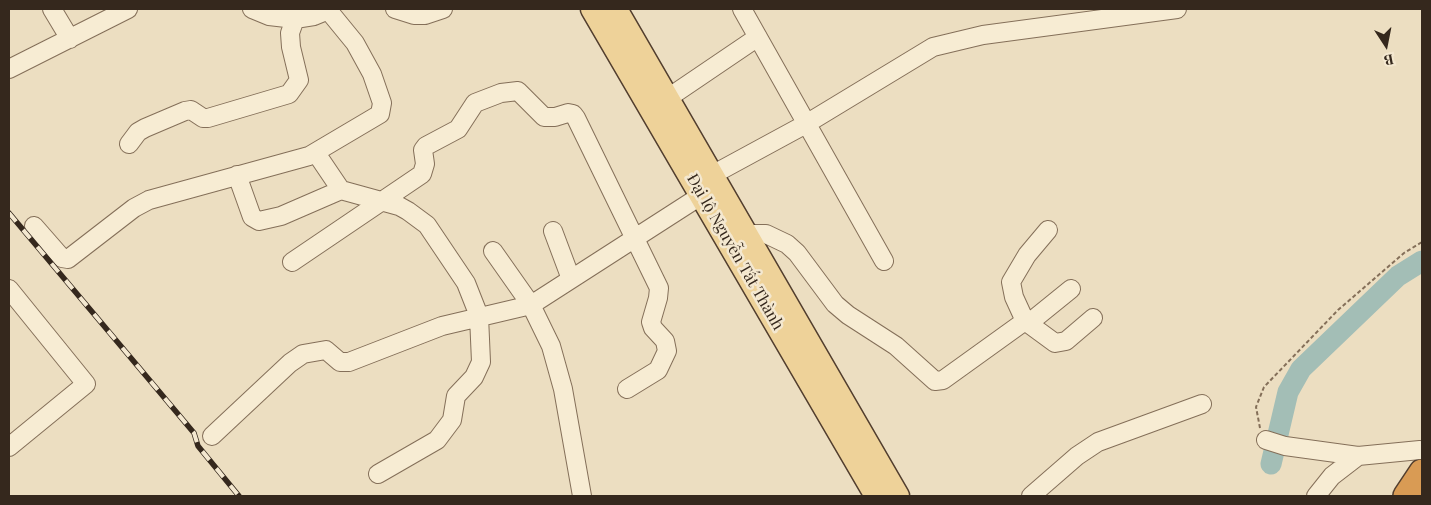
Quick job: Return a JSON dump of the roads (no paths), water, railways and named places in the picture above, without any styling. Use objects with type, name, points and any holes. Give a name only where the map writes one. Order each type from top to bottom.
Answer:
[{"type":"highway","points":[[1407,496],[1421,461]]},
{"type":"main road","name":"Đại lộ Nguyễn Tất Thành","points":[[592,9],[703,185],[876,496]]},
{"type":"main road","name":"Đại lộ Nguyễn Tất Thành","points":[[616,9],[668,98],[703,185],[746,234],[898,496]]},
{"type":"street","points":[[52,9],[70,39]]},
{"type":"street","points":[[9,69],[128,9]]},
{"type":"street","points":[[34,226],[62,258],[68,259],[134,208],[149,200],[316,153],[380,114],[383,108],[372,74],[363,56],[329,10],[308,18],[295,19],[269,16],[252,9]]},
{"type":"street","points":[[395,9],[414,15],[433,13],[442,9]]},
{"type":"street","points":[[742,9],[884,261]]},
{"type":"street","points":[[212,436],[290,363],[303,354],[326,350],[340,362],[350,362],[442,326],[531,305],[636,238],[703,185],[933,47],[983,35],[1177,9]]},
{"type":"street","points":[[129,144],[138,132],[185,111],[190,110],[203,118],[208,118],[289,94],[299,80],[291,47],[290,33],[295,19]]},
{"type":"street","points":[[668,98],[758,37]]},
{"type":"street","points":[[292,262],[422,174],[425,164],[423,150],[426,146],[458,129],[475,103],[501,93],[518,91],[544,117],[573,114],[636,238],[658,288],[658,298],[651,322],[653,328],[666,341],[667,350],[658,370],[627,389]]},
{"type":"street","points":[[316,153],[341,190],[408,211],[427,226],[466,283],[479,316],[481,362],[474,377],[456,396],[452,420],[437,440],[378,474]]},
{"type":"street","points":[[236,175],[252,216],[259,222],[281,216],[341,190]]},
{"type":"street","points":[[1048,230],[1027,255],[1012,282],[1014,297],[1027,322],[1056,343],[1066,341],[1093,318]]},
{"type":"street","points":[[553,231],[571,279]]},
{"type":"street","points":[[746,234],[766,234],[787,244],[835,304],[848,315],[896,346],[935,382],[943,380],[1071,289]]},
{"type":"street","points":[[493,250],[531,305],[551,346],[557,366],[582,496]]},
{"type":"street","points":[[9,289],[86,384],[9,447]]},
{"type":"street","points":[[1032,496],[1077,456],[1098,442],[1202,404]]},
{"type":"street","points":[[1266,440],[1285,446],[1358,456],[1388,452],[1421,461]]},
{"type":"street","points":[[1316,496],[1332,476],[1358,456]]},
{"type":"waterway","points":[[1271,464],[1288,392],[1301,369],[1398,276],[1422,261]]},
{"type":"railway","points":[[9,213],[194,433],[198,446],[239,496]]}]
